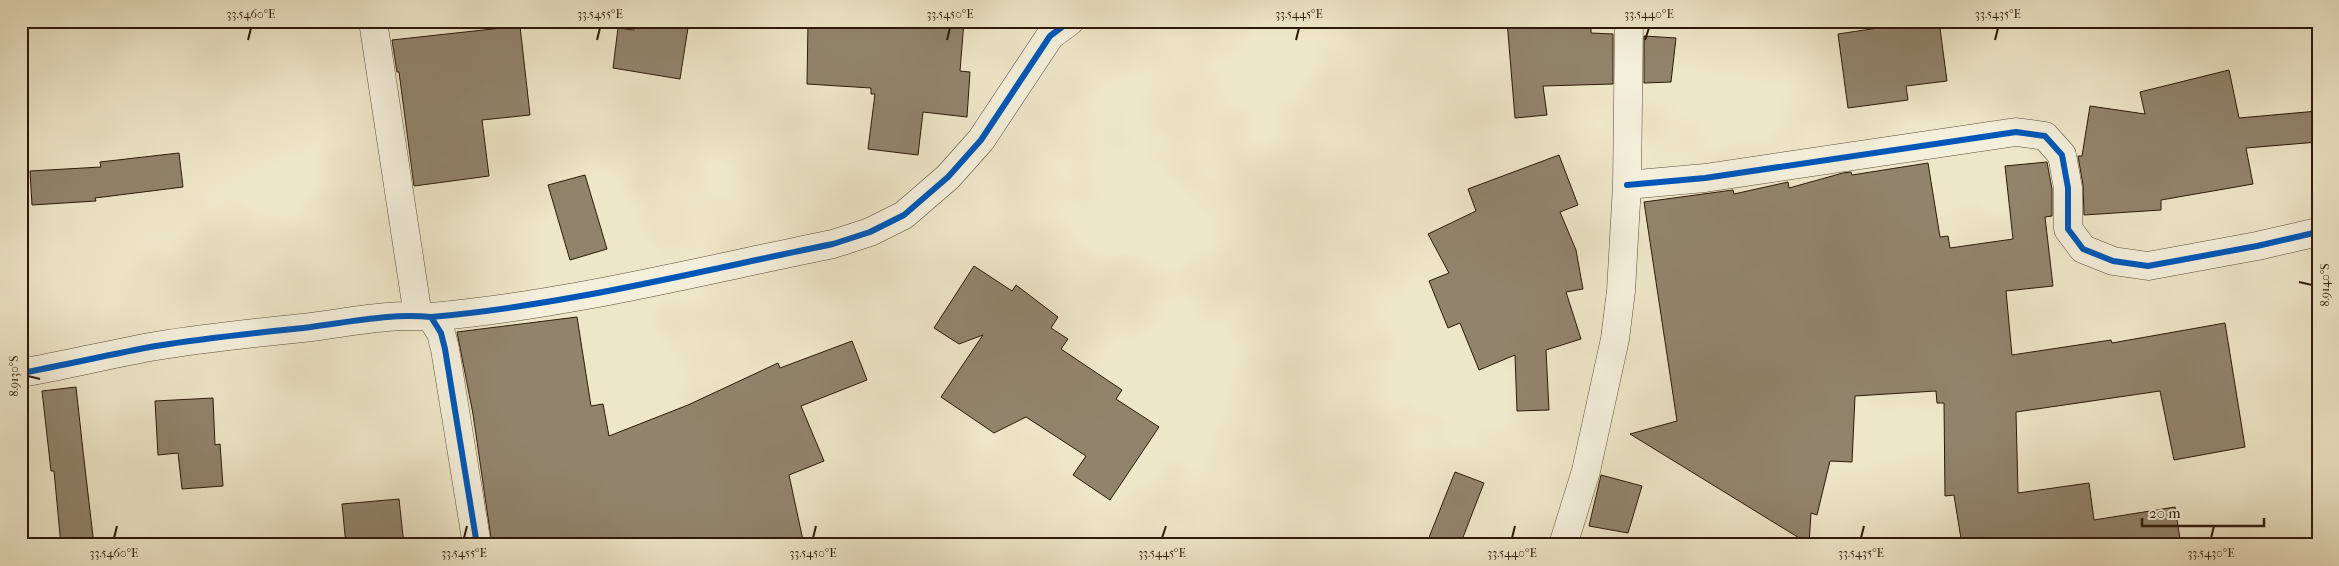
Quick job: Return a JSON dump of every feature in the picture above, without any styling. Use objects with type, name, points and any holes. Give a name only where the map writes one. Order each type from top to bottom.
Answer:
[{"type":"street","points":[[373,21],[425,317],[441,333],[445,349],[477,545]]},
{"type":"street","points":[[21,373],[92,357],[217,336],[304,328],[363,319],[489,312],[577,297],[832,244],[870,232],[904,215],[948,177],[981,140],[1050,36],[1070,21]]},
{"type":"street","points":[[1563,545],[1586,472],[1615,339],[1621,291],[1627,185],[1629,21]]},
{"type":"street","points":[[1627,185],[1714,177],[2016,132],[2045,136],[2062,155],[2068,188],[2068,229],[2083,249],[2113,261],[2148,266],[2257,246],[2318,232]]},
{"type":"building","points":[[635,21],[689,21],[680,79],[613,68],[618,28],[634,30]]},
{"type":"building","points":[[808,21],[964,21],[960,71],[970,72],[967,117],[923,112],[918,155],[868,149],[875,94],[871,94],[871,88],[807,84]]},
{"type":"building","points":[[1507,21],[1591,21],[1591,33],[1613,34],[1613,84],[1543,86],[1547,115],[1515,118]]},
{"type":"building","points":[[1925,21],[1939,21],[1947,81],[1906,86],[1908,100],[1848,108],[1838,34]]},
{"type":"building","points":[[520,26],[530,115],[482,120],[489,176],[414,186],[399,72],[397,72],[392,40]]},
{"type":"building","points":[[1644,36],[1676,38],[1671,82],[1644,83]]},
{"type":"building","points":[[2229,70],[2239,118],[2318,111],[2318,142],[2246,148],[2253,184],[2161,200],[2161,210],[2084,215],[2083,185],[2078,156],[2082,156],[2090,106],[2145,114],[2140,92]]},
{"type":"building","points":[[179,153],[183,187],[95,198],[96,201],[32,205],[30,171],[101,167],[100,162]]},
{"type":"building","points":[[1559,155],[1578,205],[1560,212],[1576,250],[1583,289],[1566,292],[1581,339],[1546,350],[1549,410],[1517,411],[1515,355],[1479,370],[1460,323],[1448,328],[1429,281],[1449,273],[1428,234],[1476,211],[1468,189]]},
{"type":"building","points":[[2047,162],[2052,189],[2052,216],[2045,217],[2053,286],[2006,291],[2012,355],[2111,340],[2112,343],[2225,323],[2245,447],[2174,460],[2160,391],[2016,412],[2018,493],[2089,483],[2094,520],[2175,507],[2181,545],[1962,545],[1954,495],[1945,496],[1944,403],[1937,403],[1936,391],[1855,396],[1852,462],[1830,461],[1817,515],[1811,513],[1809,544],[1630,434],[1677,421],[1644,202],[1733,190],[1734,194],[1788,182],[1789,188],[1843,173],[1851,172],[1852,175],[1928,163],[1940,237],[1948,236],[1950,248],[2013,239],[2005,166]]},
{"type":"building","points":[[585,175],[607,249],[570,260],[548,185]]},
{"type":"building","points":[[974,266],[1012,291],[1016,285],[1058,317],[1051,328],[1068,339],[1061,349],[1122,390],[1116,399],[1159,427],[1110,500],[1073,475],[1086,456],[1026,417],[994,433],[941,397],[983,335],[959,344],[934,328]]},
{"type":"building","points":[[577,317],[591,406],[603,404],[609,436],[688,405],[778,363],[780,368],[852,341],[867,380],[801,406],[824,461],[789,475],[804,545],[492,545],[473,414],[457,332]]},
{"type":"building","points":[[76,387],[94,545],[61,545],[54,471],[51,471],[42,391]]},
{"type":"building","points":[[213,398],[215,445],[220,444],[223,486],[182,489],[178,453],[158,455],[155,401]]},
{"type":"building","points":[[1455,472],[1484,483],[1460,545],[1426,545]]},
{"type":"building","points":[[1601,475],[1642,486],[1628,533],[1589,526]]},
{"type":"building","points":[[399,499],[404,545],[346,545],[342,504]]},
{"type":"cycle path","points":[[431,317],[482,312],[583,296],[833,244],[870,232],[904,215],[948,177],[981,140],[1050,36],[1070,21]]},
{"type":"cycle path","points":[[1627,185],[1705,178],[2016,132],[2045,136],[2062,155],[2068,188],[2068,229],[2083,249],[2113,261],[2148,266],[2257,246],[2318,232]]},
{"type":"cycle path","points":[[21,373],[156,346],[383,317],[431,317],[441,333],[445,349],[477,545]]}]
